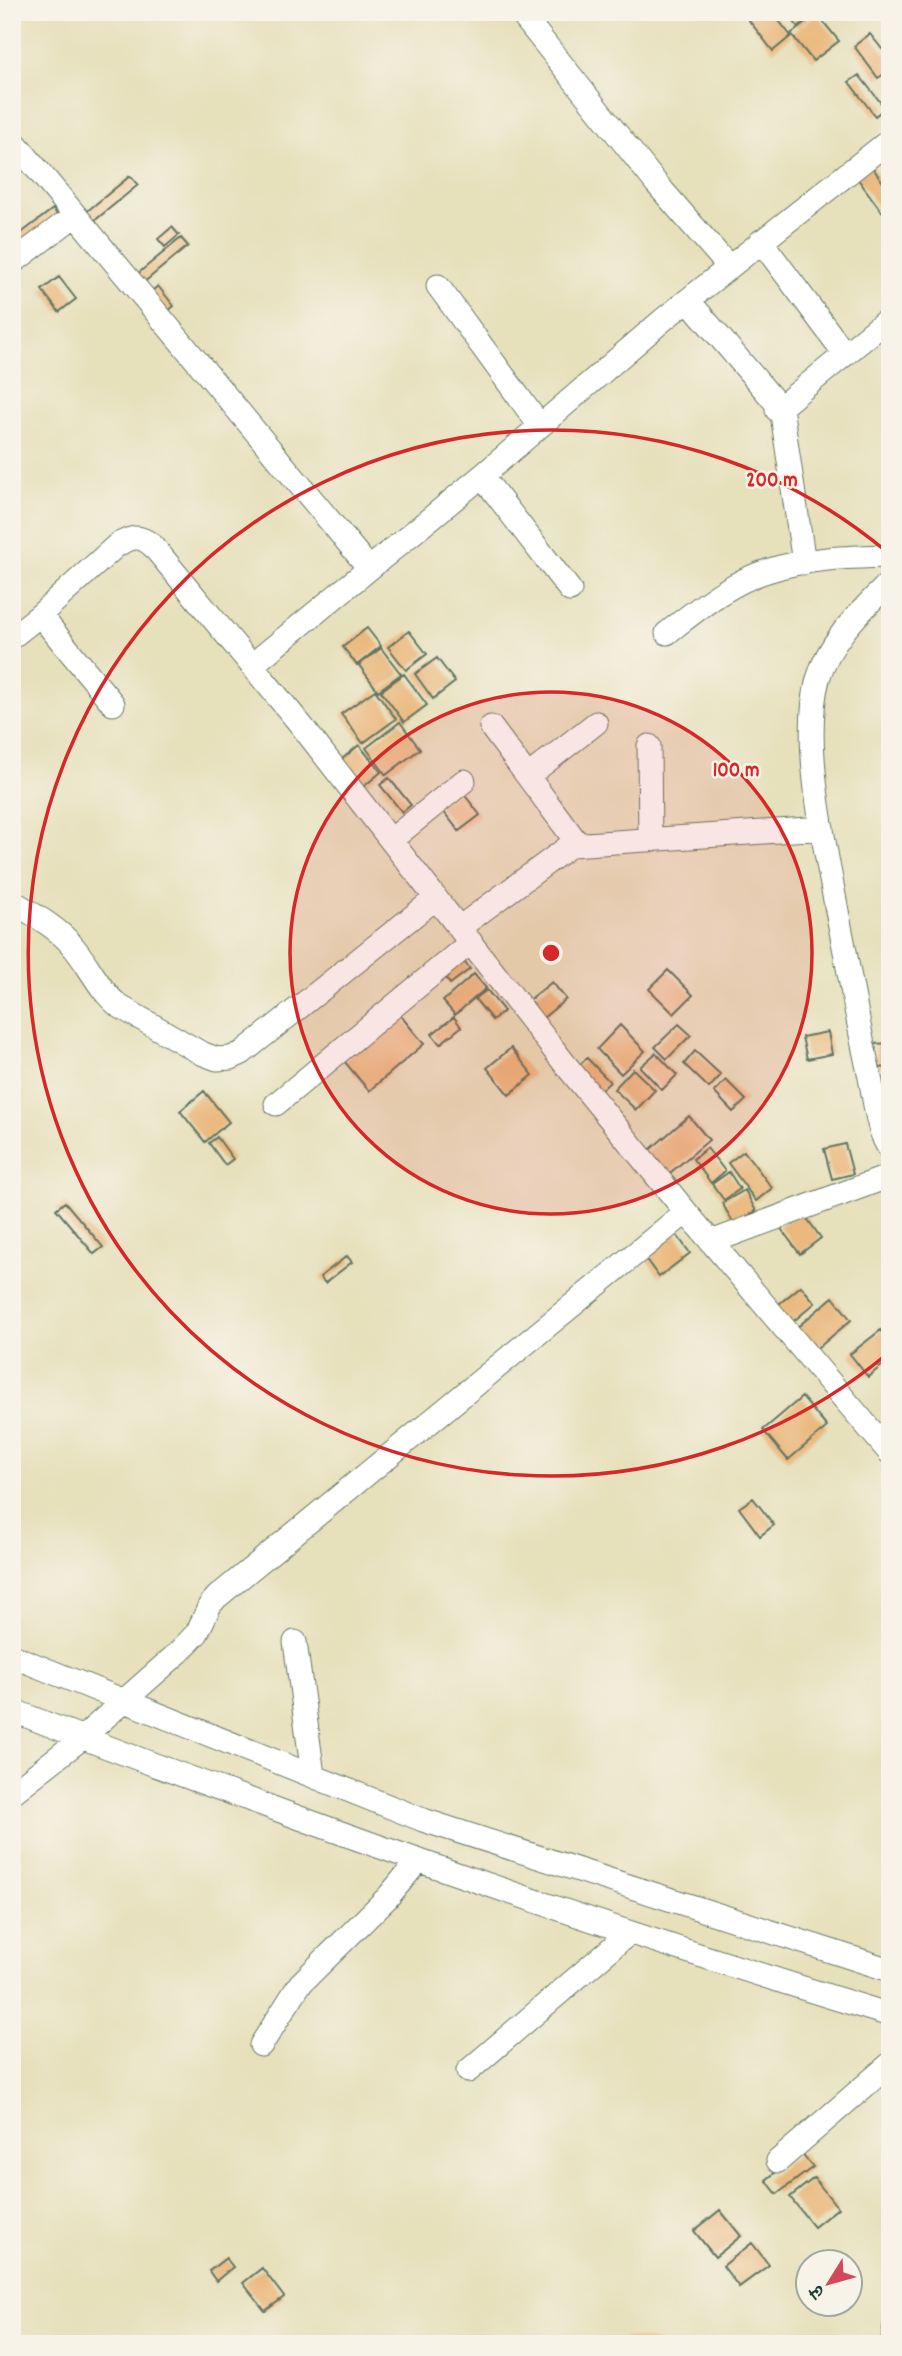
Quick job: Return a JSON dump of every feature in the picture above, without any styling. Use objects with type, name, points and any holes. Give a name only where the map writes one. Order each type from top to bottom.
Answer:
[{"type":"street","points":[[520,12],[656,183],[729,267]]},
{"type":"street","points":[[12,139],[369,568]]},
{"type":"street","points":[[252,665],[482,476],[688,300],[890,140]]},
{"type":"street","points":[[12,263],[74,216]]},
{"type":"street","points":[[761,241],[845,354]]},
{"type":"street","points":[[438,286],[540,426]]},
{"type":"street","points":[[688,300],[777,404],[777,410]]},
{"type":"street","points":[[777,410],[887,320]]},
{"type":"street","points":[[777,410],[782,414],[785,427],[804,563]]},
{"type":"street","points":[[482,476],[570,590]]},
{"type":"street","points":[[12,637],[117,545],[132,537],[142,537],[153,546],[252,665],[565,1064],[890,1453]]},
{"type":"street","points":[[667,633],[709,601],[744,580],[767,571],[804,563],[890,556]]},
{"type":"street","points":[[890,582],[839,636],[818,678],[813,720],[822,828],[862,1042],[883,1134],[890,1149]]},
{"type":"street","points":[[40,615],[113,704]]},
{"type":"street","points":[[528,776],[596,723]]},
{"type":"street","points":[[491,727],[578,844]]},
{"type":"street","points":[[649,746],[650,840]]},
{"type":"street","points":[[391,840],[464,781]]},
{"type":"street","points":[[276,1104],[336,1057],[465,935],[553,857],[571,845],[822,828]]},
{"type":"street","points":[[12,901],[70,943],[109,998],[119,1006],[201,1053],[217,1059],[231,1058],[242,1053],[436,898]]},
{"type":"street","points":[[711,1242],[890,1176]]},
{"type":"street","points":[[12,1793],[82,1738],[178,1653],[197,1633],[210,1605],[217,1597],[686,1212]]},
{"type":"street","points":[[295,1642],[313,1776]]},
{"type":"street","points":[[12,1656],[423,1820],[890,1970]]},
{"type":"street","points":[[12,1710],[418,1862],[628,1934],[890,2015]]},
{"type":"street","points":[[261,2045],[300,1984],[388,1898],[418,1862]]},
{"type":"street","points":[[468,2071],[628,1934]]},
{"type":"street","points":[[778,2161],[890,2064]]},
{"type":"building","points":[[754,12],[772,12],[791,36],[773,51],[747,18]]},
{"type":"building","points":[[786,12],[816,12],[798,27]]},
{"type":"building","points":[[817,14],[839,41],[813,61],[791,34]]},
{"type":"building","points":[[870,34],[890,59],[890,70],[878,78],[854,46]]},
{"type":"building","points":[[859,75],[885,108],[875,116],[849,82]]},
{"type":"building","points":[[870,164],[890,192],[890,206],[882,212],[855,175]]},
{"type":"building","points":[[130,176],[138,185],[88,226],[80,217]]},
{"type":"building","points":[[53,209],[60,219],[12,255],[12,240]]},
{"type":"building","points":[[172,227],[179,235],[165,247],[158,239]]},
{"type":"building","points":[[181,238],[188,246],[137,288],[130,280]]},
{"type":"building","points":[[59,277],[76,299],[59,312],[42,290]]},
{"type":"building","points":[[158,286],[174,306],[163,315],[147,295]]},
{"type":"building","points":[[367,628],[381,646],[357,665],[343,647]]},
{"type":"building","points":[[409,631],[427,654],[406,670],[388,647]]},
{"type":"building","points":[[381,648],[401,674],[378,691],[359,665]]},
{"type":"building","points":[[437,658],[455,682],[433,699],[415,674]]},
{"type":"building","points":[[404,674],[427,705],[404,722],[381,691]]},
{"type":"building","points":[[375,690],[396,719],[363,743],[341,714]]},
{"type":"building","points":[[400,722],[420,749],[386,775],[366,748]]},
{"type":"building","points":[[359,745],[381,772],[363,787],[341,760]]},
{"type":"building","points":[[389,778],[411,805],[402,812],[380,785]]},
{"type":"building","points":[[460,789],[480,815],[459,831],[439,806]]},
{"type":"building","points":[[459,956],[470,969],[450,984],[440,970]]},
{"type":"building","points":[[668,970],[693,995],[674,1014],[649,989]]},
{"type":"building","points":[[474,974],[486,988],[455,1015],[443,1001]]},
{"type":"building","points":[[552,982],[566,999],[537,1023],[523,1005]]},
{"type":"building","points":[[487,990],[504,1011],[492,1020],[475,999]]},
{"type":"building","points":[[400,1015],[424,1044],[369,1091],[344,1061]]},
{"type":"building","points":[[454,1017],[461,1027],[440,1044],[432,1034]]},
{"type":"building","points":[[679,1024],[691,1035],[667,1059],[655,1047]]},
{"type":"building","points":[[620,1025],[645,1051],[621,1074],[597,1049]]},
{"type":"building","points":[[828,1032],[832,1054],[807,1059],[802,1037]]},
{"type":"building","points":[[890,1043],[890,1067],[877,1068],[875,1044]]},
{"type":"building","points":[[511,1048],[533,1075],[509,1095],[487,1068]]},
{"type":"building","points":[[695,1051],[721,1075],[709,1088],[684,1064]]},
{"type":"building","points":[[656,1053],[677,1075],[662,1090],[640,1067]]},
{"type":"building","points":[[587,1058],[610,1082],[598,1093],[575,1069]]},
{"type":"building","points":[[633,1069],[655,1090],[636,1110],[614,1089]]},
{"type":"building","points":[[726,1080],[746,1100],[733,1112],[714,1092]]},
{"type":"building","points":[[204,1091],[229,1122],[205,1142],[180,1111]]},
{"type":"building","points":[[689,1116],[709,1140],[665,1177],[645,1154]]},
{"type":"building","points":[[217,1137],[233,1159],[225,1165],[209,1143]]},
{"type":"building","points":[[845,1144],[853,1174],[832,1179],[824,1149]]},
{"type":"building","points":[[707,1148],[725,1171],[711,1183],[693,1159]]},
{"type":"building","points":[[744,1151],[772,1188],[756,1201],[728,1163]]},
{"type":"building","points":[[729,1172],[740,1189],[724,1200],[712,1184]]},
{"type":"building","points":[[745,1190],[756,1211],[734,1224],[722,1203]]},
{"type":"building","points":[[65,1202],[103,1247],[94,1254],[56,1209]]},
{"type":"building","points":[[801,1210],[821,1238],[800,1254],[779,1226]]},
{"type":"building","points":[[673,1230],[690,1253],[659,1277],[642,1254]]},
{"type":"building","points":[[347,1256],[352,1262],[325,1283],[320,1277]]},
{"type":"building","points":[[801,1286],[815,1303],[788,1326],[774,1308]]},
{"type":"building","points":[[833,1297],[851,1320],[812,1353],[794,1330]]},
{"type":"building","points":[[881,1330],[890,1341],[890,1359],[868,1377],[850,1354]]},
{"type":"building","points":[[802,1397],[827,1427],[788,1460],[763,1430]]},
{"type":"building","points":[[753,1498],[774,1525],[760,1536],[739,1508]]},
{"type":"building","points":[[801,2152],[813,2167],[777,2194],[766,2180]]},
{"type":"building","points":[[814,2178],[838,2208],[814,2227],[790,2197]]},
{"type":"building","points":[[720,2210],[741,2236],[715,2257],[694,2231]]},
{"type":"building","points":[[752,2243],[769,2265],[739,2287],[723,2266]]},
{"type":"building","points":[[226,2258],[233,2267],[216,2281],[209,2271]]},
{"type":"building","points":[[262,2268],[284,2297],[265,2311],[243,2283]]},
{"type":"building","points":[[884,2320],[890,2321],[890,2344],[881,2344]]},
{"type":"building","points":[[624,2338],[663,2342],[663,2344],[623,2344]]},
{"type":"building","points":[[794,2339],[823,2340],[823,2344],[794,2344]]}]
